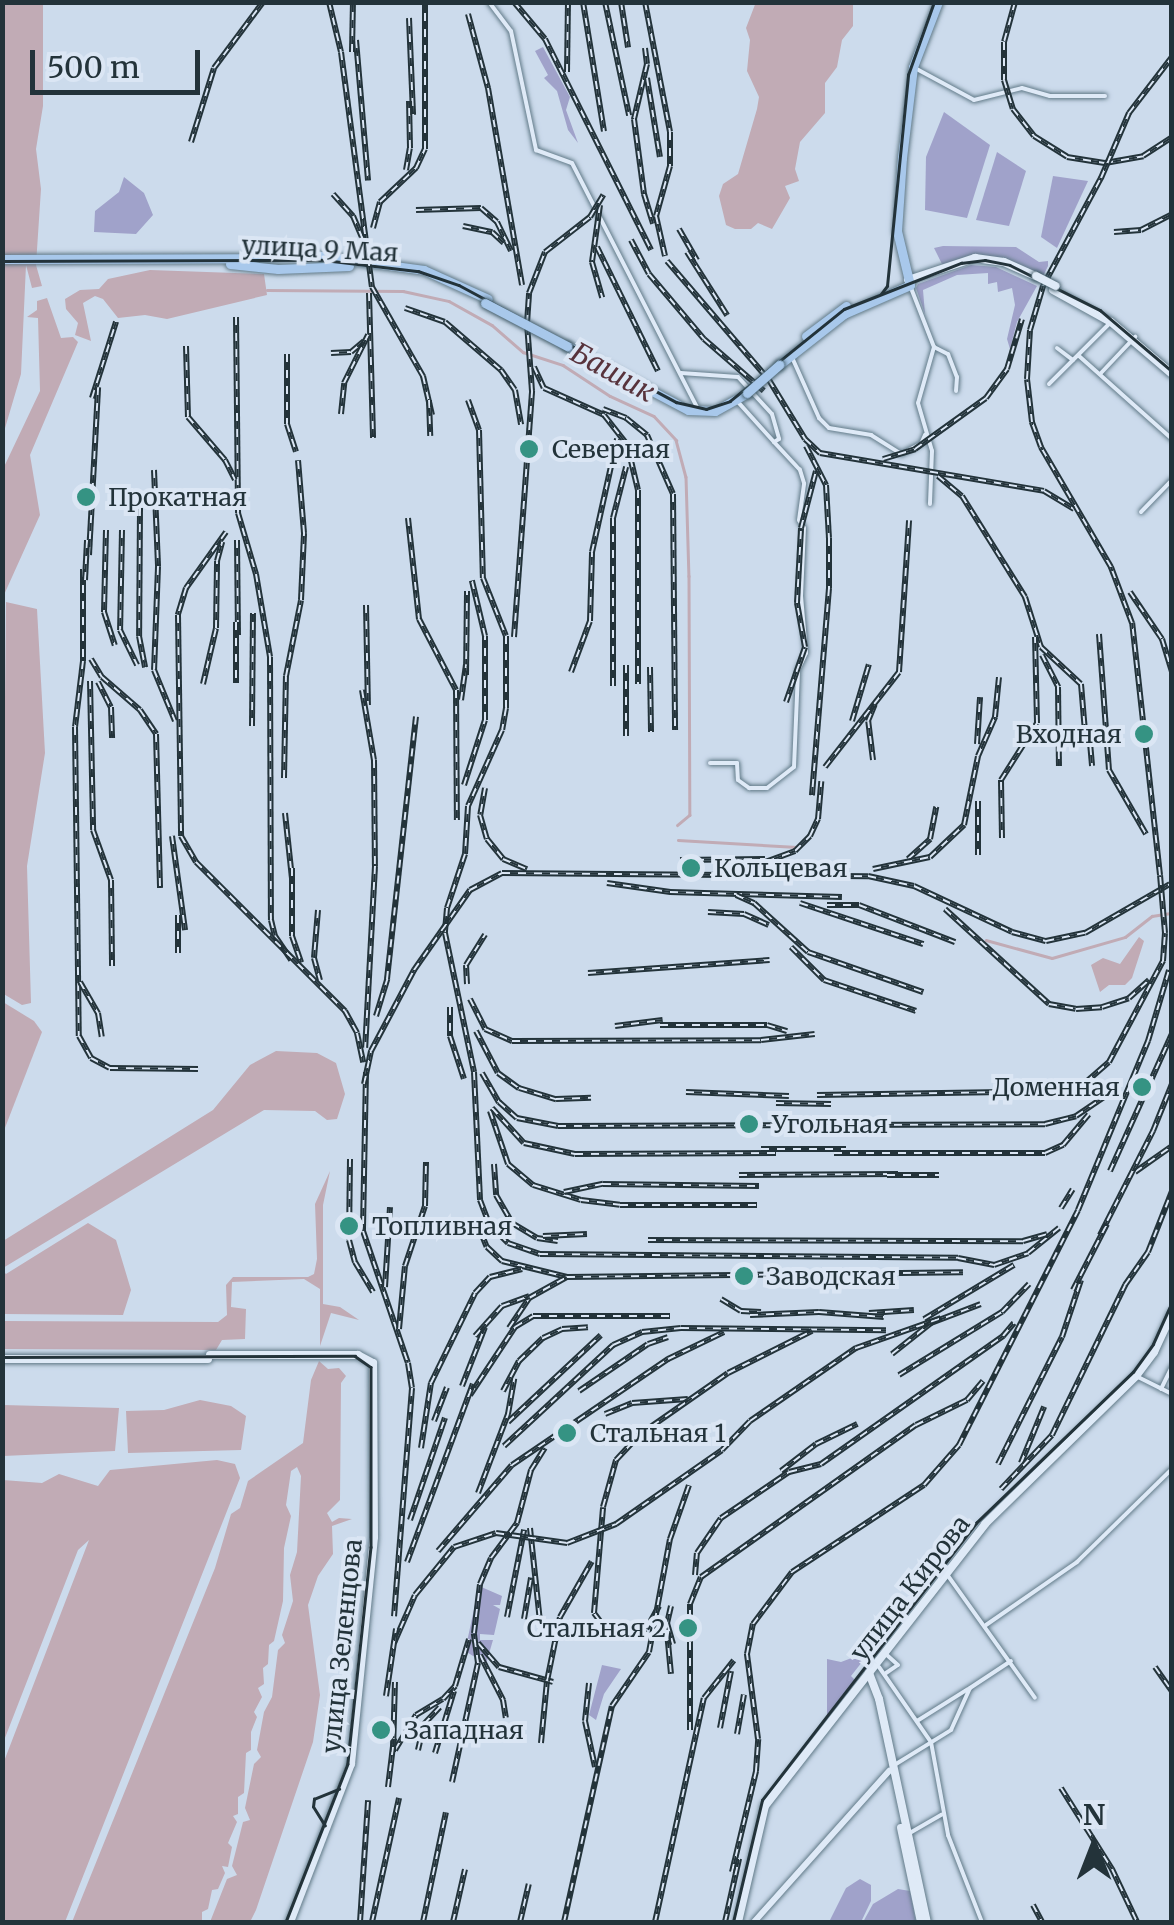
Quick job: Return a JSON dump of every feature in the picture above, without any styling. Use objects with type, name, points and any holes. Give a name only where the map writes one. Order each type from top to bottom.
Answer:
[{"type":"main road","points":[[909,283],[897,227],[914,68],[938,2]]},
{"type":"main road","name":"улица 9 Мая","points":[[2,261],[248,264],[278,268],[342,265],[424,276],[487,301],[682,403],[697,407],[724,404],[746,391]]},
{"type":"main road","name":"улица 9 Мая","points":[[568,344],[688,410],[715,411],[737,401],[844,307],[976,263],[1003,266],[1035,278],[1134,338]]},
{"type":"main road","name":"улица 9 Мая","points":[[777,363],[844,314],[909,283]]},
{"type":"main road","name":"улица 9 Мая","points":[[1054,288],[1101,309],[1172,371]]},
{"type":"main road","name":"улица Кирова","points":[[738,1922],[764,1808],[984,1524],[1136,1376],[1154,1352],[1172,1313]]},
{"type":"main road","name":"улица Зеленцова","points":[[2,1357],[373,1362],[374,1537],[351,1764],[290,1922]]},
{"type":"main road","points":[[867,1676],[908,1834],[917,1890]]},
{"type":"main road","points":[[891,1769],[924,1922]]},
{"type":"street","points":[[490,2],[510,31],[534,146],[540,153],[572,163],[697,407]]},
{"type":"street","points":[[914,68],[974,100],[1022,88],[1050,96],[1105,96]]},
{"type":"street","points":[[909,283],[934,346],[918,403],[932,462],[930,504]]},
{"type":"street","points":[[1049,384],[1111,322]]},
{"type":"street","points":[[1100,374],[1134,338]]},
{"type":"street","points":[[934,346],[948,354],[957,377],[956,391]]},
{"type":"street","points":[[1057,348],[1100,374],[1172,439]]},
{"type":"street","points":[[791,355],[819,418],[829,428],[871,436],[900,454],[921,444],[925,435]]},
{"type":"street","points":[[681,373],[738,376],[772,414],[779,439],[774,442]]},
{"type":"street","points":[[682,403],[690,400],[691,393]]},
{"type":"street","points":[[710,763],[737,763],[741,786],[766,788],[794,767],[798,670],[806,653],[801,596],[804,528],[799,520],[804,483],[800,470],[737,401]]},
{"type":"street","points":[[1141,512],[1172,480]]},
{"type":"street","points":[[1161,1389],[1172,1366]]},
{"type":"street","points":[[1136,1376],[1172,1394]]},
{"type":"street","points":[[986,1624],[1077,1562],[1172,1469]]},
{"type":"street","points":[[946,1573],[986,1624],[1035,1698]]},
{"type":"street","points":[[884,1653],[898,1665],[886,1673]]},
{"type":"street","points":[[917,1721],[1012,1661]]},
{"type":"street","points":[[879,1667],[932,1742],[955,1860],[982,1922]]},
{"type":"street","points":[[754,1922],[891,1769],[950,1730],[970,1688]]},
{"type":"street","points":[[908,1834],[944,1813]]},
{"type":"shaded area","points":[[756,2],[853,3],[853,26],[842,40],[837,67],[825,83],[825,113],[800,142],[795,169],[799,181],[785,186],[790,198],[775,224],[772,229],[758,223],[751,229],[735,229],[726,225],[719,196],[723,184],[738,174],[757,109],[759,97],[747,71],[750,40],[746,28]]},
{"type":"shaded area","points":[[3,3],[43,3],[43,106],[36,149],[41,189],[36,265],[42,286],[32,288],[26,265],[21,374],[3,435]]},
{"type":"shaded area","points":[[543,47],[570,97],[566,110],[578,143],[568,130],[557,91],[544,78],[548,75],[535,51]]},
{"type":"shaded area","points":[[944,112],[990,145],[967,218],[925,210],[926,157]]},
{"type":"shaded area","points":[[997,152],[1026,171],[1009,226],[976,220]]},
{"type":"shaded area","points":[[1053,176],[1088,181],[1057,248],[1041,237]]},
{"type":"shaded area","points":[[124,177],[144,193],[153,215],[136,234],[94,232],[95,211],[119,192]]},
{"type":"shaded area","points":[[1016,247],[1039,262],[1048,261],[1048,266],[1043,276],[996,257],[942,264],[934,248]]},
{"type":"shaded area","points":[[971,265],[996,267],[1037,286],[1017,322],[1010,349],[1007,339],[1015,305],[1012,288],[998,292],[997,282],[988,284],[988,273],[957,275],[923,290],[925,314],[918,284]]},
{"type":"shaded area","points":[[150,270],[264,274],[267,295],[167,319],[145,315],[118,318],[103,299],[95,296],[83,303],[91,341],[75,335],[78,323],[66,309],[65,299],[80,290],[99,289],[108,279]]},
{"type":"shaded area","points":[[47,298],[61,338],[73,337],[78,342],[30,455],[40,515],[3,597],[3,469],[40,391],[38,318],[27,317],[37,310],[37,301]]},
{"type":"shaded area","points":[[6,602],[37,609],[45,753],[27,866],[31,1003],[22,1005],[2,993]]},
{"type":"shaded area","points":[[1139,937],[1144,941],[1132,978],[1125,985],[1109,985],[1100,992],[1091,965],[1103,958],[1120,964]]},
{"type":"shaded area","points":[[3,1002],[34,1021],[42,1032],[3,1133]]},
{"type":"shaded area","points":[[276,1051],[317,1053],[336,1063],[345,1094],[337,1119],[327,1120],[315,1111],[264,1110],[3,1268],[3,1241],[213,1110],[250,1065]]},
{"type":"shaded area","points":[[330,1171],[323,1205],[323,1304],[340,1307],[359,1320],[331,1313],[320,1346],[320,1289],[304,1279],[232,1282],[231,1307],[246,1309],[245,1339],[222,1340],[216,1350],[3,1349],[3,1321],[218,1322],[227,1315],[226,1285],[233,1277],[314,1274],[315,1204]]},
{"type":"shaded area","points":[[88,1223],[116,1240],[131,1290],[123,1315],[3,1314],[3,1271],[6,1274]]},
{"type":"shaded area","points":[[319,1361],[328,1369],[339,1368],[346,1376],[341,1383],[340,1500],[327,1513],[332,1522],[352,1519],[332,1526],[333,1554],[318,1576],[308,1605],[320,1695],[313,1742],[256,1910],[250,1922],[210,1922],[227,1879],[237,1875],[232,1866],[243,1822],[250,1820],[245,1808],[254,1764],[261,1757],[257,1750],[264,1712],[272,1697],[278,1650],[285,1643],[282,1635],[293,1601],[290,1575],[297,1552],[301,1476],[297,1467],[291,1471],[286,1505],[291,1516],[284,1548],[283,1601],[274,1641],[269,1645],[268,1664],[263,1668],[264,1684],[258,1688],[262,1697],[254,1712],[257,1717],[251,1732],[251,1750],[246,1753],[244,1793],[238,1797],[238,1814],[233,1816],[237,1822],[228,1843],[232,1847],[228,1867],[222,1866],[225,1873],[218,1889],[212,1890],[202,1922],[72,1922],[215,1568],[231,1514],[240,1508],[248,1481],[303,1443],[311,1380]]},
{"type":"shaded area","points":[[200,1400],[231,1406],[246,1416],[241,1450],[128,1453],[126,1411],[164,1410]]},
{"type":"shaded area","points":[[3,1405],[119,1408],[115,1451],[3,1456]]},
{"type":"shaded area","points":[[217,1460],[235,1464],[240,1478],[65,1922],[3,1922],[3,1764],[89,1540],[78,1550],[3,1743],[3,1480],[42,1483],[59,1474],[98,1486],[110,1470]]},
{"type":"shaded area","points":[[479,1586],[502,1596],[500,1605],[493,1605],[500,1609],[494,1635],[480,1634],[480,1640],[493,1640],[486,1664],[465,1651]]},
{"type":"shaded area","points":[[857,1656],[862,1662],[851,1676],[855,1680],[827,1715],[827,1659],[841,1662]]},
{"type":"shaded area","points":[[602,1665],[621,1669],[604,1694],[596,1720],[589,1715]]},
{"type":"shaded area","points":[[860,1879],[871,1885],[871,1901],[861,1922],[829,1922],[846,1888]]},
{"type":"shaded area","points":[[898,1889],[910,1891],[916,1922],[863,1922],[873,1904]]},
{"type":"waterway","name":"Башик","points":[[267,290],[403,291],[449,301],[492,325],[523,352],[563,365],[610,396],[654,416],[676,440],[686,477],[689,576],[690,815],[678,825]]},
{"type":"waterway","name":"Башик","points":[[678,840],[797,847]]},
{"type":"waterway","name":"Башик","points":[[986,940],[1052,958],[1125,937],[1152,916],[1172,913]]},
{"type":"tram line","points":[[881,294],[887,286],[908,75],[934,2]]},
{"type":"tram line","points":[[2,261],[324,260],[418,271],[459,285],[676,402],[706,409],[730,401],[844,309],[961,263],[985,260],[1010,265],[1100,310],[1172,371]]},
{"type":"tram line","points":[[733,1922],[762,1800],[976,1523],[1133,1372],[1153,1344],[1172,1302]]},
{"type":"tram line","points":[[2,1357],[355,1356],[371,1367],[371,1547],[348,1764],[286,1922]]},
{"type":"tram line","points":[[325,1826],[313,1807],[314,1799],[339,1789]]},
{"type":"railway","points":[[191,142],[214,68],[263,2]]},
{"type":"railway","points":[[329,2],[341,52],[372,287],[423,376],[432,415]]},
{"type":"railway","points":[[352,52],[353,2]]},
{"type":"railway","points":[[373,228],[380,202],[416,168],[425,149],[425,2]]},
{"type":"railway","points":[[514,2],[545,39],[651,250]]},
{"type":"railway","points":[[567,72],[568,2]]},
{"type":"railway","points":[[583,2],[604,131]]},
{"type":"railway","points":[[605,2],[629,115]]},
{"type":"railway","points":[[621,2],[628,47]]},
{"type":"railway","points":[[645,2],[670,132],[670,166],[656,216],[665,256]]},
{"type":"railway","points":[[1015,2],[1004,42],[1004,80],[1013,109],[1034,136],[1067,157],[1105,163],[1143,156],[1172,137]]},
{"type":"railway","points":[[468,14],[488,88],[522,285]]},
{"type":"railway","points":[[409,18],[413,115]]},
{"type":"railway","points":[[356,40],[368,180]]},
{"type":"railway","points":[[645,48],[647,64],[634,119],[644,194],[653,224]]},
{"type":"railway","points":[[817,1095],[1066,1091],[1086,1082],[1109,1062],[1163,961],[1160,875],[1132,623],[1111,567],[1041,447],[1032,422],[1027,379],[1030,330],[1043,286],[1101,178],[1129,113],[1172,57]]},
{"type":"railway","points":[[647,78],[660,157]]},
{"type":"railway","points":[[406,170],[410,148],[409,101]]},
{"type":"railway","points":[[333,194],[353,216],[363,239]]},
{"type":"railway","points":[[514,637],[532,391],[529,293],[545,252],[590,217],[603,195]]},
{"type":"railway","points":[[600,205],[592,262],[602,298]]},
{"type":"railway","points":[[416,210],[481,208],[497,222],[511,251]]},
{"type":"railway","points":[[1114,232],[1141,230],[1172,214]]},
{"type":"railway","points":[[463,226],[492,232],[504,243]]},
{"type":"railway","points":[[679,229],[697,260]]},
{"type":"railway","points":[[631,240],[649,274],[704,339],[764,391]]},
{"type":"railway","points":[[597,247],[658,371]]},
{"type":"railway","points":[[687,252],[727,315]]},
{"type":"railway","points":[[667,261],[769,380],[805,439],[820,453],[1044,491],[1074,509]]},
{"type":"railway","points":[[369,293],[373,438]]},
{"type":"railway","points":[[405,308],[445,322],[501,370],[515,390],[521,424]]},
{"type":"railway","points":[[236,317],[238,513],[256,574],[270,657],[271,920],[275,936],[291,960]]},
{"type":"railway","points":[[883,459],[915,449],[986,398],[1007,369],[1022,319]]},
{"type":"railway","points":[[92,398],[116,322]]},
{"type":"railway","points":[[341,414],[344,383],[368,335]]},
{"type":"railway","points":[[331,353],[351,352],[364,341]]},
{"type":"railway","points":[[186,346],[188,417],[225,460],[235,480]]},
{"type":"railway","points":[[287,354],[287,424],[296,452]]},
{"type":"railway","points":[[534,367],[544,388],[604,415],[627,444],[638,490],[638,684]]},
{"type":"railway","points":[[89,555],[98,387]]},
{"type":"railway","points":[[429,400],[430,436]]},
{"type":"railway","points":[[468,400],[479,430],[483,578],[506,636],[506,708],[502,730],[468,806],[465,854],[447,908],[445,933],[474,1072],[480,1200],[489,1224],[508,1243],[540,1254],[958,1258],[994,1265],[1028,1253],[1059,1228]]},
{"type":"railway","points":[[603,409],[626,418],[647,435],[673,494],[675,730]]},
{"type":"railway","points":[[571,672],[590,621],[592,552],[617,439]]},
{"type":"railway","points":[[806,446],[826,485],[829,538],[829,588],[812,795]]},
{"type":"railway","points":[[284,778],[286,676],[301,600],[304,533],[298,460]]},
{"type":"railway","points":[[613,686],[613,518],[626,467]]},
{"type":"railway","points":[[154,470],[158,567],[154,670],[175,721]]},
{"type":"railway","points":[[786,702],[805,647],[797,603],[801,528],[816,471]]},
{"type":"railway","points":[[938,476],[962,496],[1025,597],[1041,647],[1081,684],[1086,744]]},
{"type":"railway","points":[[140,508],[139,636],[145,667]]},
{"type":"railway","points":[[408,518],[419,619],[456,690],[457,820]]},
{"type":"railway","points":[[825,767],[899,672],[909,520]]},
{"type":"railway","points":[[106,530],[104,612],[115,645]]},
{"type":"railway","points":[[122,530],[120,630],[137,665]]},
{"type":"railway","points":[[226,532],[186,588],[178,615],[181,836],[196,862],[345,1011],[357,1033],[363,1062]]},
{"type":"railway","points":[[85,580],[87,540]]},
{"type":"railway","points":[[237,540],[238,635]]},
{"type":"railway","points":[[203,684],[216,628],[217,561],[222,542]]},
{"type":"railway","points":[[83,569],[83,661],[75,727],[79,1036],[91,1058],[110,1068],[198,1069]]},
{"type":"railway","points":[[464,785],[485,720],[485,636],[472,581]]},
{"type":"railway","points":[[466,675],[467,591]]},
{"type":"railway","points":[[1130,592],[1162,639],[1172,671]]},
{"type":"railway","points":[[366,605],[368,705]]},
{"type":"railway","points":[[252,726],[253,613]]},
{"type":"railway","points":[[236,622],[236,683]]},
{"type":"railway","points":[[1099,634],[1109,770],[1146,834]]},
{"type":"railway","points":[[1002,838],[1001,780],[1037,723],[1035,637]]},
{"type":"railway","points":[[1042,655],[1058,687],[1059,766]]},
{"type":"railway","points":[[91,659],[102,677],[140,710],[156,734],[160,888]]},
{"type":"railway","points":[[461,700],[466,664]]},
{"type":"railway","points":[[852,721],[869,664]]},
{"type":"railway","points":[[626,665],[626,736]]},
{"type":"railway","points":[[650,667],[651,732]]},
{"type":"railway","points":[[873,869],[930,857],[964,825],[978,756],[995,717],[999,677]]},
{"type":"railway","points":[[90,681],[93,830],[111,880],[112,966]]},
{"type":"railway","points":[[98,682],[111,707],[112,738]]},
{"type":"railway","points":[[362,690],[374,760],[375,866],[365,1048]]},
{"type":"railway","points":[[977,744],[980,697]]},
{"type":"railway","points":[[873,760],[868,721],[875,704]]},
{"type":"railway","points":[[376,1016],[387,979],[416,717]]},
{"type":"railway","points":[[1089,731],[1092,766]]},
{"type":"railway","points":[[752,867],[795,851],[810,836],[818,819],[821,781]]},
{"type":"railway","points":[[485,788],[480,815],[487,839],[503,859],[527,869]]},
{"type":"railway","points":[[978,801],[978,855]]},
{"type":"railway","points":[[908,859],[930,839],[936,807]]},
{"type":"railway","points":[[285,813],[292,879]]},
{"type":"railway","points":[[172,836],[185,930]]},
{"type":"railway","points":[[680,860],[765,859]]},
{"type":"railway","points":[[292,868],[292,936],[301,962]]},
{"type":"railway","points":[[364,1084],[371,1051],[414,970],[470,890],[502,873],[868,876],[914,886],[1012,932],[1046,941],[1085,933],[1170,884]]},
{"type":"railway","points":[[607,883],[670,892],[842,897]]},
{"type":"railway","points":[[736,895],[754,903],[808,952],[923,992]]},
{"type":"railway","points":[[800,903],[923,944]]},
{"type":"railway","points":[[827,905],[859,905],[955,942]]},
{"type":"railway","points":[[945,909],[1049,1004],[1076,1009],[1102,1007],[1129,998],[1149,980]]},
{"type":"railway","points":[[318,910],[314,958],[320,980]]},
{"type":"railway","points":[[708,912],[744,914],[769,925]]},
{"type":"railway","points":[[178,915],[178,953]]},
{"type":"railway","points":[[467,984],[466,965],[485,935]]},
{"type":"railway","points":[[791,947],[824,980],[916,1011]]},
{"type":"railway","points":[[588,973],[770,960]]},
{"type":"railway","points":[[732,1872],[756,1771],[758,1739],[747,1654],[753,1624],[792,1572],[924,1485],[959,1445],[1078,1210],[1148,1041],[1169,970]]},
{"type":"railway","points":[[80,982],[98,1013],[102,1037]]},
{"type":"railway","points":[[470,999],[485,1029],[512,1041],[761,1040],[815,1034]]},
{"type":"railway","points":[[450,1007],[450,1036],[464,1079]]},
{"type":"railway","points":[[615,1026],[663,1020]]},
{"type":"railway","points":[[660,1025],[767,1025],[787,1031]]},
{"type":"railway","points":[[476,1031],[498,1073],[519,1088],[556,1099],[591,1098]]},
{"type":"railway","points":[[1110,1171],[1172,1034]]},
{"type":"railway","points":[[366,1072],[363,1231],[408,1363],[412,1388],[394,1616]]},
{"type":"railway","points":[[482,1073],[499,1102],[517,1118],[558,1126],[1045,1124],[1076,1116],[1110,1093]]},
{"type":"railway","points":[[1100,1235],[1153,1131],[1172,1084]]},
{"type":"railway","points":[[686,1092],[789,1096]]},
{"type":"railway","points":[[776,1103],[831,1104]]},
{"type":"railway","points":[[492,1108],[524,1143],[575,1154],[776,1153]]},
{"type":"railway","points":[[490,1111],[508,1164],[533,1185],[581,1200],[620,1205],[757,1205]]},
{"type":"railway","points":[[834,1153],[1045,1153],[1063,1145],[1089,1114]]},
{"type":"railway","points":[[1135,1172],[1172,1146]]},
{"type":"railway","points":[[761,1149],[846,1149]]},
{"type":"railway","points":[[350,1159],[349,1240],[355,1262],[373,1292]]},
{"type":"railway","points":[[399,1329],[405,1266],[425,1206],[426,1162]]},
{"type":"railway","points":[[494,1164],[496,1195],[512,1223],[537,1238],[558,1241]]},
{"type":"railway","points":[[739,1175],[898,1174]]},
{"type":"railway","points":[[887,1175],[939,1175]]},
{"type":"railway","points":[[564,1192],[603,1184],[759,1186]]},
{"type":"railway","points":[[1061,1208],[1073,1189]]},
{"type":"railway","points":[[1001,1489],[1052,1435],[1125,1285],[1148,1252],[1172,1191]]},
{"type":"railway","points":[[385,1287],[390,1207]]},
{"type":"railway","points":[[475,1218],[487,1247],[502,1261],[567,1277],[963,1272]]},
{"type":"railway","points":[[1073,1290],[1107,1224]]},
{"type":"railway","points":[[543,1236],[587,1234]]},
{"type":"railway","points":[[648,1240],[1023,1241],[1047,1234]]},
{"type":"railway","points":[[924,1319],[1014,1265]]},
{"type":"railway","points":[[421,1448],[431,1383],[475,1293],[490,1277],[522,1269]]},
{"type":"railway","points":[[509,1328],[529,1298],[567,1277]]},
{"type":"railway","points":[[998,1464],[1062,1337],[1081,1280]]},
{"type":"railway","points":[[899,1375],[1002,1312],[1029,1284]]},
{"type":"railway","points":[[475,1336],[502,1306],[529,1296]]},
{"type":"railway","points":[[721,1299],[741,1311],[761,1312]]},
{"type":"railway","points":[[892,1354],[931,1323],[981,1304]]},
{"type":"railway","points":[[869,1313],[914,1310]]},
{"type":"railway","points":[[750,1315],[819,1312],[884,1317]]},
{"type":"railway","points":[[470,1395],[515,1327],[533,1316],[670,1316]]},
{"type":"railway","points":[[394,1643],[415,1595],[454,1547],[496,1533],[567,1543],[616,1524],[722,1450],[750,1421],[856,1348],[941,1318]]},
{"type":"railway","points":[[695,1575],[697,1553],[721,1518],[789,1472],[821,1464],[1003,1336],[1014,1323]]},
{"type":"railway","points":[[462,1386],[485,1327]]},
{"type":"railway","points":[[503,1391],[519,1361],[543,1338],[562,1329],[588,1327]]},
{"type":"railway","points":[[504,1446],[613,1345],[642,1332],[681,1328],[886,1330]]},
{"type":"railway","points":[[659,1606],[646,1629],[627,1637],[609,1633],[594,1613],[603,1507],[616,1460],[639,1435],[728,1373],[812,1331]]},
{"type":"railway","points":[[438,1551],[512,1465],[668,1359],[724,1332]]},
{"type":"railway","points":[[508,1422],[601,1335]]},
{"type":"railway","points":[[579,1391],[648,1344],[668,1337]]},
{"type":"railway","points":[[478,1493],[508,1414],[514,1379]]},
{"type":"railway","points":[[690,1730],[690,1604],[701,1577],[916,1425],[967,1400],[983,1381]]},
{"type":"railway","points":[[407,1562],[473,1384]]},
{"type":"railway","points":[[434,1421],[447,1387]]},
{"type":"railway","points":[[605,1414],[632,1403],[688,1399]]},
{"type":"railway","points":[[1021,1463],[1044,1407]]},
{"type":"railway","points":[[410,1520],[445,1418]]},
{"type":"railway","points":[[781,1471],[816,1444],[857,1424]]},
{"type":"railway","points":[[452,1782],[478,1663],[474,1633],[480,1584],[491,1558],[517,1523],[531,1470],[545,1448]]},
{"type":"railway","points":[[564,1922],[612,1706],[649,1652],[670,1539],[689,1485]]},
{"type":"railway","points":[[530,1528],[540,1622]]},
{"type":"railway","points":[[507,1617],[524,1530]]},
{"type":"railway","points":[[541,1743],[547,1681],[560,1617],[592,1561]]},
{"type":"railway","points":[[524,1619],[531,1578]]},
{"type":"railway","points":[[671,1606],[667,1623],[673,1644]]},
{"type":"railway","points":[[386,1696],[396,1629]]},
{"type":"railway","points":[[667,1632],[671,1674]]},
{"type":"railway","points":[[395,1750],[416,1715],[443,1699],[455,1686],[469,1639]]},
{"type":"railway","points":[[478,1643],[499,1667],[553,1682]]},
{"type":"railway","points":[[480,1655],[503,1700],[506,1718]]},
{"type":"railway","points":[[655,1922],[704,1698],[734,1660]]},
{"type":"railway","points":[[1155,1667],[1172,1691]]},
{"type":"railway","points":[[720,1728],[731,1671]]},
{"type":"railway","points":[[393,1752],[395,1682]]},
{"type":"railway","points":[[589,1683],[585,1721],[595,1767]]},
{"type":"railway","points":[[435,1753],[454,1691]]},
{"type":"railway","points":[[737,1734],[744,1695]]},
{"type":"railway","points":[[418,1750],[424,1724],[440,1707]]},
{"type":"railway","points":[[388,1787],[394,1738]]},
{"type":"railway","points":[[1061,1788],[1112,1869],[1137,1922]]},
{"type":"railway","points":[[372,1922],[399,1798]]},
{"type":"railway","points":[[360,1922],[368,1800]]},
{"type":"railway","points":[[423,1922],[446,1812]]},
{"type":"railway","points":[[725,1922],[739,1859]]},
{"type":"railway","points":[[453,1922],[465,1869]]},
{"type":"railway","points":[[520,1922],[529,1884]]},
{"type":"railway","points":[[1033,1905],[1042,1922]]},
{"type":"place","name":"Северная","points":[[529,449]]},
{"type":"place","name":"Прокатная","points":[[86,497]]},
{"type":"place","name":"Входная","points":[[1144,734]]},
{"type":"place","name":"Кольцевая","points":[[691,868]]},
{"type":"place","name":"Доменная","points":[[1142,1087]]},
{"type":"place","name":"Угольная","points":[[749,1124]]},
{"type":"place","name":"Топливная","points":[[349,1226]]},
{"type":"place","name":"Заводская","points":[[744,1276]]},
{"type":"place","name":"Стальная 1","points":[[567,1433]]},
{"type":"place","name":"Стальная 2","points":[[688,1628]]},
{"type":"place","name":"Западная","points":[[381,1730]]}]
